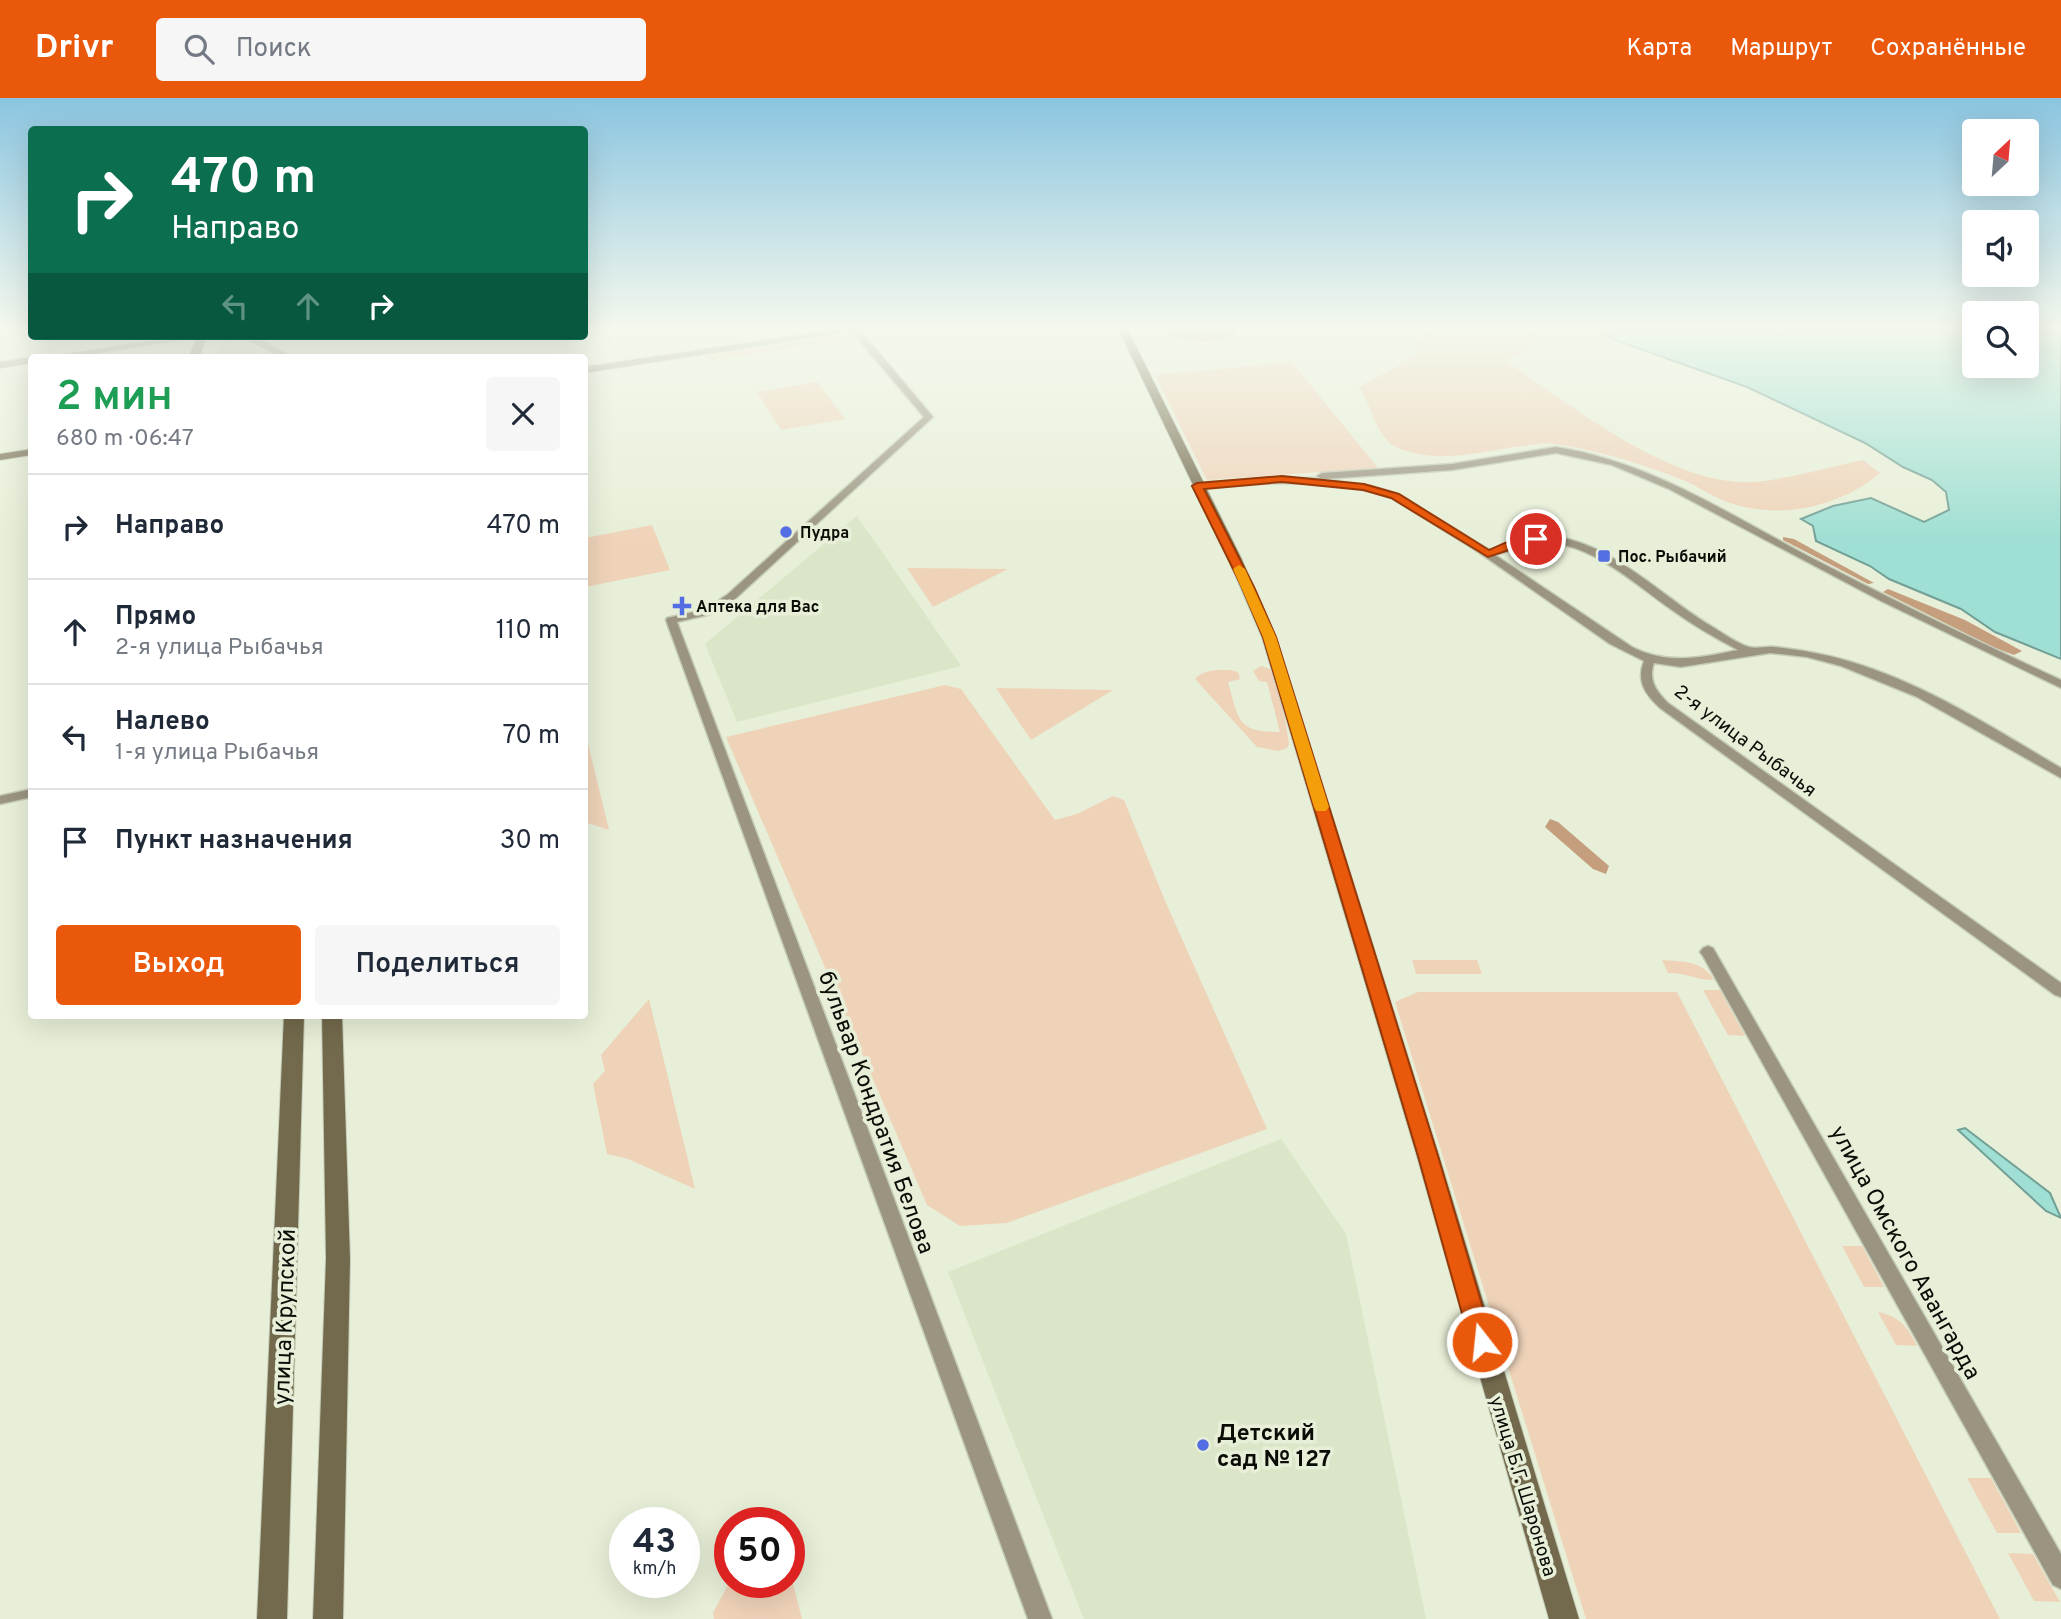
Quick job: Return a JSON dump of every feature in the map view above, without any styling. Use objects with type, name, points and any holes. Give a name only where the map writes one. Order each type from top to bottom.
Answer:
[{"type":"main road","name":"улица Б.Г. Шаронова","points":[[1155,397],[1248,587],[1269,637],[1428,1156],[1564,1619]]},
{"type":"main road","points":[[0,457],[28,453]]},
{"type":"main road","name":"улица Крупской","points":[[272,1619],[294,1019]]},
{"type":"main road","points":[[328,1619],[338,1259],[332,1019]]},
{"type":"street","name":"бульвар Кондратия Белова","points":[[913,397],[929,416],[731,597],[707,612],[671,620],[1040,1619]]},
{"type":"street","points":[[1197,486],[1452,467],[1556,450],[1573,452],[1642,474],[1732,517],[1790,551],[2061,684]]},
{"type":"street","points":[[1282,479],[1364,487],[1395,496],[1488,554],[1624,648],[1650,660],[1679,665],[1748,651],[1792,652],[1864,671],[1933,702],[2061,774]]},
{"type":"street","points":[[1488,554],[1524,541],[1554,540],[1573,544],[1611,563],[1706,628],[1748,651]]},
{"type":"street","name":"2-я улица Рыбачья","points":[[1650,660],[1643,670],[1644,683],[1690,726],[2061,991]]},
{"type":"street","points":[[0,800],[28,794]]},
{"type":"street","name":"улица Омского Авангарда","points":[[1708,951],[2061,1577]]},
{"type":"shaded area","points":[[760,397],[828,397],[845,419],[781,430]]},
{"type":"shaded area","points":[[1166,397],[1320,397],[1378,468],[1207,480]]},
{"type":"shaded area","points":[[1365,397],[1558,397],[1591,420],[1656,457],[1689,471],[1721,480],[1765,481],[1863,460],[1880,473],[1864,485],[1828,502],[1789,510],[1769,510],[1730,503],[1652,468],[1571,447],[1543,443],[1476,453],[1429,456],[1398,448],[1384,437]]},
{"type":"shaded area","points":[[857,516],[961,666],[737,722],[705,644]]},
{"type":"shaded area","points":[[652,525],[670,570],[588,586],[588,537]]},
{"type":"shaded area","points":[[1783,537],[1794,539],[1874,583],[1868,584],[1783,540]]},
{"type":"shaded area","points":[[907,568],[1008,569],[933,607]]},
{"type":"shaded area","points":[[1888,589],[1965,620],[2022,651],[2014,655],[1995,648],[1883,592]]},
{"type":"shaded area","points":[[1261,666],[1273,670],[1284,712],[1289,744],[1287,748],[1278,751],[1257,747],[1195,679],[1203,673],[1215,670],[1238,672],[1240,679],[1228,682],[1242,721],[1255,730],[1280,732],[1267,682],[1259,681],[1253,671]]},
{"type":"shaded area","points":[[945,685],[961,689],[1055,820],[1077,814],[1113,796],[1124,800],[1166,903],[1267,1129],[1007,1223],[960,1226],[927,1205],[726,737]]},
{"type":"shaded area","points":[[996,688],[1113,690],[1031,740]]},
{"type":"shaded area","points":[[588,743],[609,830],[588,823]]},
{"type":"shaded area","points":[[1550,819],[1558,822],[1609,866],[1606,874],[1593,869],[1545,827]]},
{"type":"shaded area","points":[[1412,960],[1477,960],[1482,974],[1416,974]]},
{"type":"shaded area","points":[[1662,960],[1698,965],[1714,980],[1668,973]]},
{"type":"shaded area","points":[[1703,990],[1720,990],[1745,1036],[1728,1035]]},
{"type":"shaded area","points":[[1418,992],[1677,992],[2000,1619],[1586,1619],[1395,1002]]},
{"type":"shaded area","points":[[649,999],[695,1189],[628,1159],[607,1154],[593,1084],[605,1071],[601,1055]]},
{"type":"shaded area","name":"Детский сад № 127","points":[[1281,1139],[1346,1234],[1426,1619],[1084,1619],[948,1272]]},
{"type":"shaded area","points":[[1842,1246],[1862,1246],[1884,1287],[1864,1287]]},
{"type":"shaded area","points":[[1878,1312],[1902,1323],[1917,1346],[1896,1345]]},
{"type":"shaded area","points":[[1967,1478],[1991,1478],[2021,1533],[1997,1533]]},
{"type":"shaded area","points":[[2008,1553],[2033,1554],[2060,1602],[2034,1601]]},
{"type":"shaded area","points":[[721,1598],[797,1598],[802,1619],[714,1619],[713,1613]]},
{"type":"water","points":[[1768,397],[2061,397],[2061,659],[1995,632],[1961,609],[1889,579],[1870,566],[1816,541],[1813,526],[1801,519],[1833,506],[1871,498],[1924,522],[1949,510],[1946,492],[1932,480],[1903,467],[1865,443]]},
{"type":"water","points":[[1965,1128],[2050,1193],[2061,1218],[2046,1211],[1958,1130]]},
{"type":"slow traffic","points":[[1239,569],[1269,637],[1321,807]]},
{"type":"place","name":"Пудра","points":[[786,532]]},
{"type":"place","name":"Пос. Рыбачий","points":[[1604,556]]},
{"type":"place","name":"Аптека для Вас","points":[[682,606]]},
{"type":"place","name":"Детский сад № 127","points":[[1203,1445]]},
{"type":"route","points":[[1482,1342],[1428,1156],[1269,637],[1222,532],[1197,486],[1282,479],[1364,487],[1395,496],[1488,554],[1536,539]]}]
